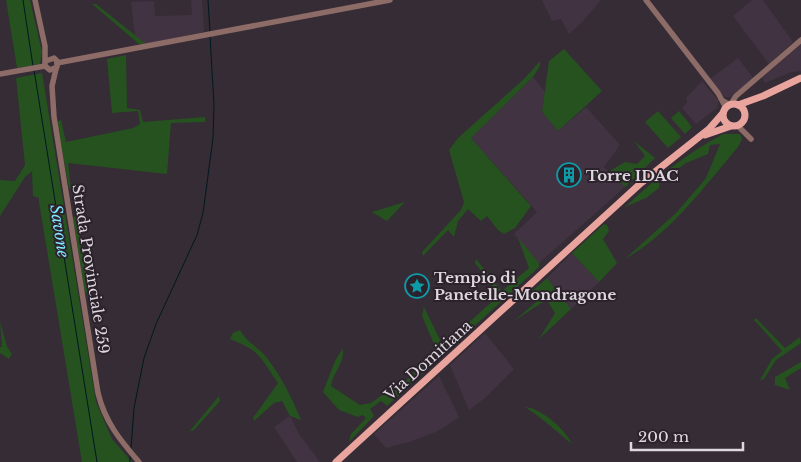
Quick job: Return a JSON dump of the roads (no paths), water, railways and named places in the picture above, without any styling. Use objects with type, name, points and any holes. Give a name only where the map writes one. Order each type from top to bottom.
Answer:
[{"type":"main road","name":"Via Domitiana","points":[[336,462],[641,183],[716,122],[728,106],[763,96],[801,78]]},
{"type":"main road","name":"Via Domitiana","points":[[696,140],[740,123],[763,96]]},
{"type":"main road","points":[[728,106],[744,110],[740,123],[726,123],[728,106]]},
{"type":"street","name":"Strada Provinciale 259","points":[[35,0],[45,46],[45,66],[52,86]]},
{"type":"street","points":[[0,74],[390,0]]},
{"type":"street","points":[[646,0],[728,106],[736,96],[801,40]]},
{"type":"street","name":"Strada Provinciale 259","points":[[45,46],[56,64],[52,86],[54,117],[98,393],[106,419],[137,460]]},
{"type":"street","points":[[45,66],[56,64]]},
{"type":"street","points":[[740,123],[751,139]]},
{"type":"waterway","name":"Savone","points":[[23,0],[33,66]]},
{"type":"waterway","points":[[208,0],[210,32]]},
{"type":"waterway","points":[[131,448],[134,408],[144,358],[156,324],[197,235],[203,213],[213,138],[214,105],[210,36]]},
{"type":"waterway","name":"Savone","points":[[34,70],[97,462]]},
{"type":"waterway","points":[[130,457],[130,462]]},
{"type":"place","name":"Torre IDAC","points":[[569,175]]},
{"type":"place","name":"Tempio di Panetelle-Mondragone","points":[[417,286]]}]
